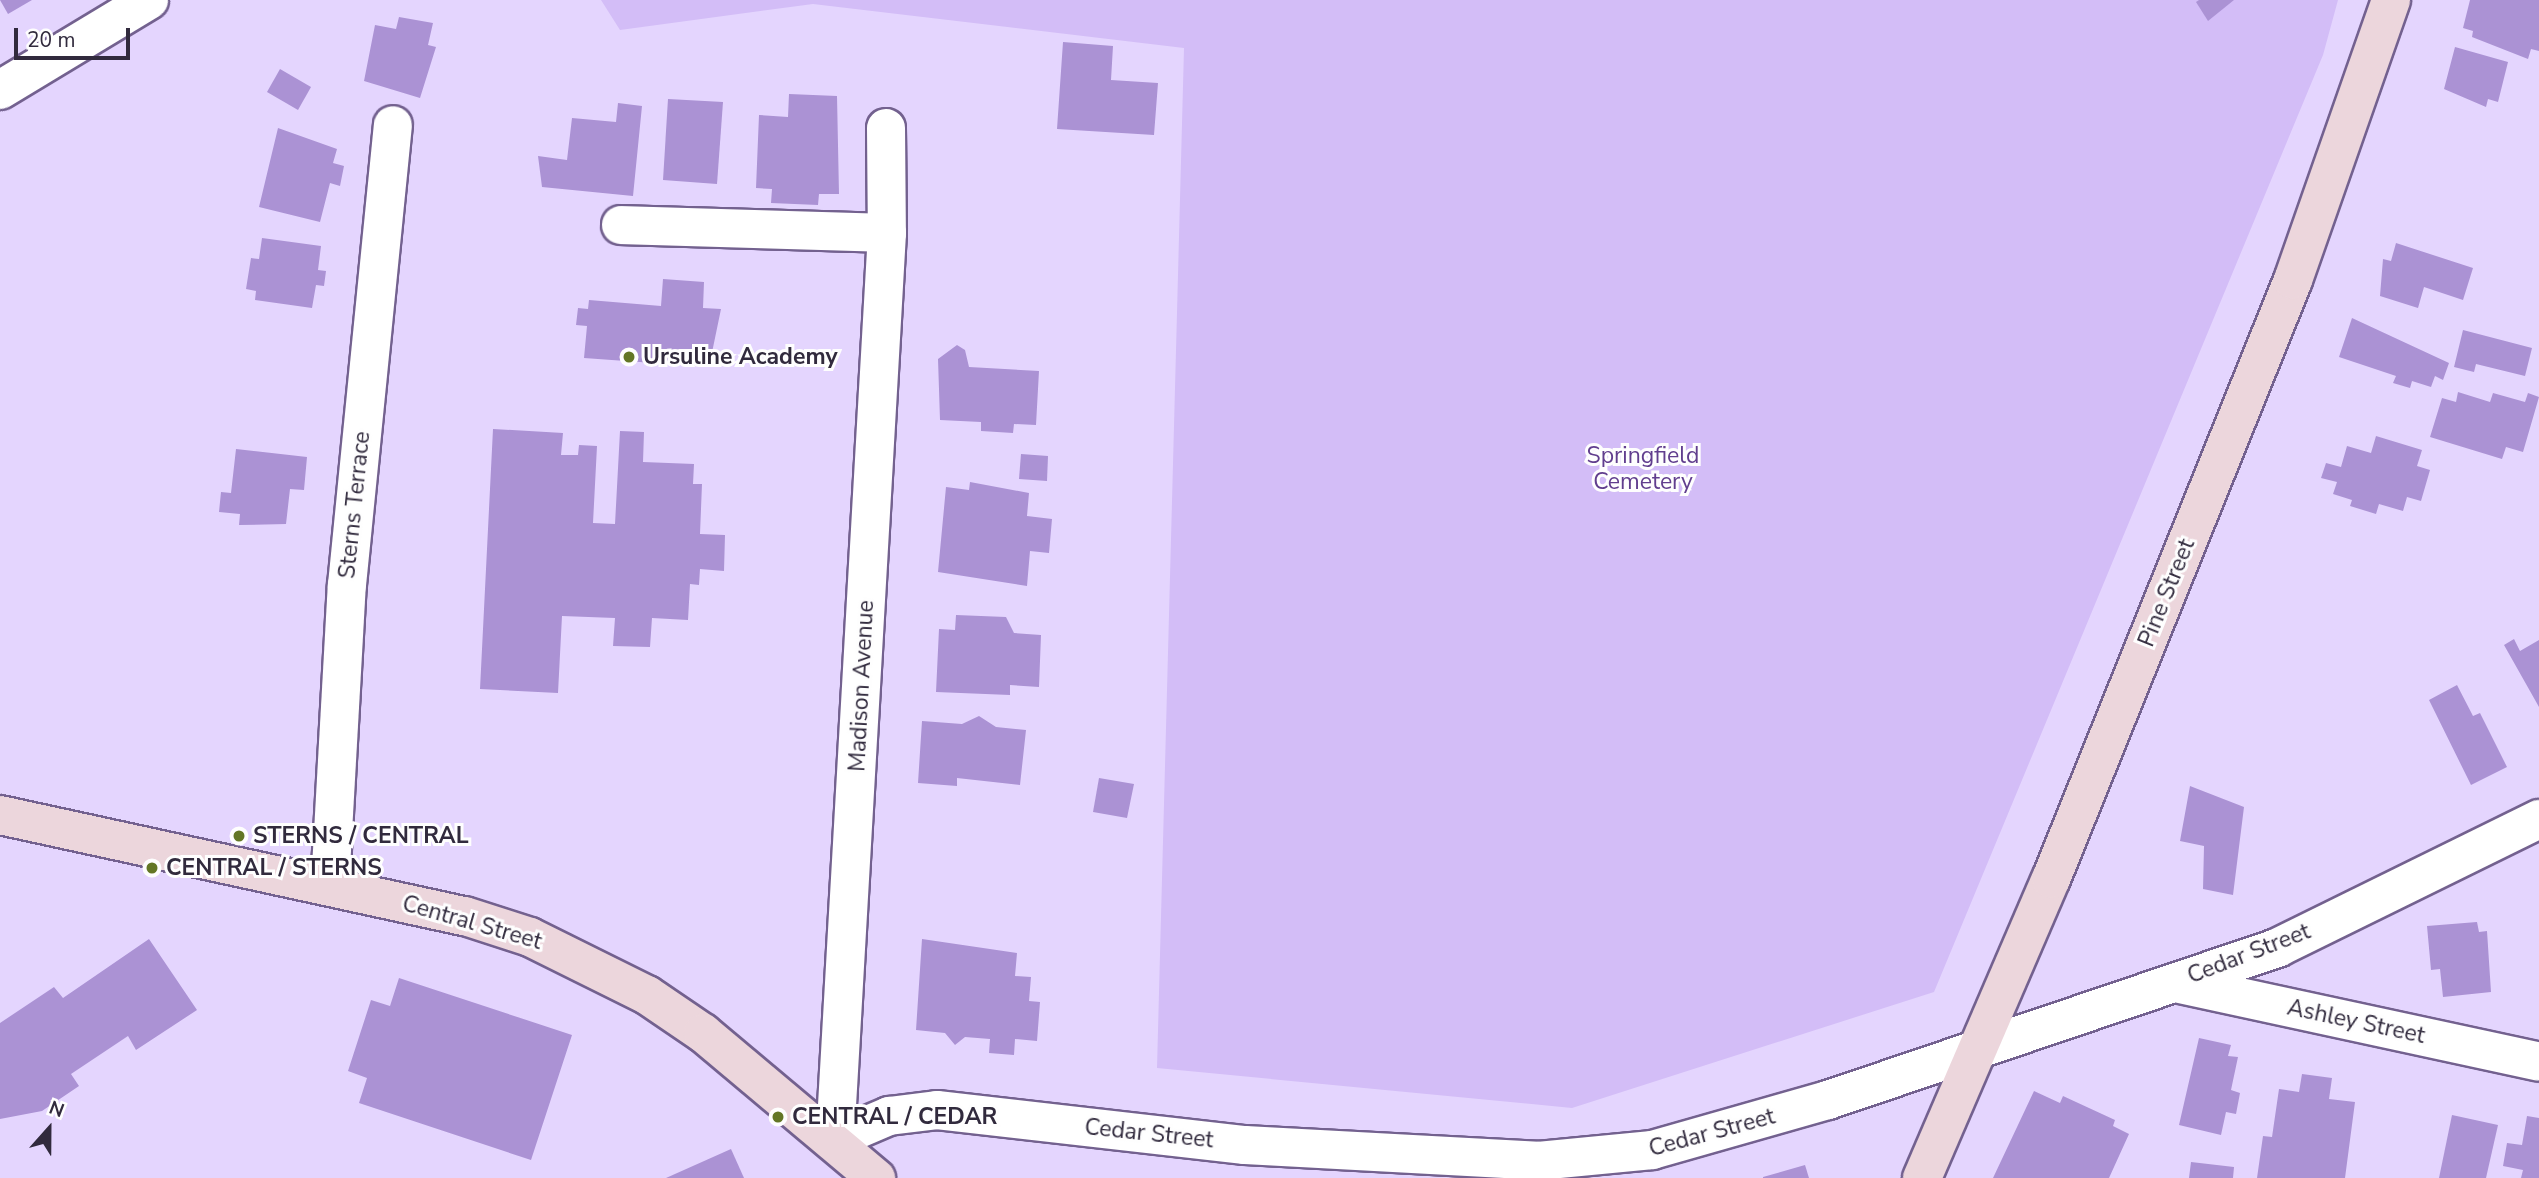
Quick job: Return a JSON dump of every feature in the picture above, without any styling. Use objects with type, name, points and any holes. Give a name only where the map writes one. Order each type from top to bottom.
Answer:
[{"type":"main road","name":"Pine Street","points":[[1922,1178],[1979,1050],[2293,280],[2392,0]]},
{"type":"main road","name":"Central Street","points":[[0,815],[465,916],[580,959],[703,1033],[835,1139],[876,1178]]},
{"type":"street","points":[[0,90],[149,0]]},
{"type":"street","name":"Sterns Terrace","points":[[330,886],[347,585],[393,125]]},
{"type":"street","name":"Madison Avenue","points":[[835,1139],[887,233],[886,128]]},
{"type":"street","points":[[621,225],[887,233]]},
{"type":"street","name":"Cedar Street","points":[[835,1139],[889,1116],[937,1110],[1245,1145],[1602,1159],[1714,1134],[1979,1050],[2278,947],[2539,819]]},
{"type":"street","name":"Ashley Street","points":[[2174,983],[2539,1062]]},
{"type":"green space","name":"Springfield Cemetery","points":[[601,0],[2338,0],[2323,55],[1934,992],[1572,1108],[1157,1068],[1184,48],[813,4],[620,30]]},
{"type":"building","points":[[0,0],[32,0],[8,14]]},
{"type":"building","points":[[2199,0],[2234,0],[2208,21],[2196,2]]},
{"type":"building","points":[[2470,0],[2539,0],[2539,51],[2531,49],[2528,59],[2472,37],[2473,31],[2463,28]]},
{"type":"building","points":[[399,17],[433,23],[428,45],[436,47],[420,98],[364,81],[375,25],[396,29]]},
{"type":"building","points":[[1063,42],[1113,46],[1111,80],[1158,83],[1154,135],[1057,129]]},
{"type":"building","points":[[2455,47],[2508,62],[2498,102],[2488,99],[2486,107],[2444,89]]},
{"type":"building","points":[[280,69],[311,87],[298,110],[267,92]]},
{"type":"building","points":[[789,94],[837,96],[839,194],[819,194],[818,205],[771,203],[772,189],[756,188],[759,115],[788,117]]},
{"type":"building","points":[[668,99],[723,102],[717,184],[663,180]]},
{"type":"building","points":[[618,103],[642,106],[633,196],[542,187],[538,156],[567,160],[572,118],[616,122]]},
{"type":"building","points":[[278,128],[337,149],[333,163],[344,166],[340,186],[330,183],[320,222],[259,207]]},
{"type":"building","points":[[262,238],[321,246],[318,270],[326,271],[324,286],[316,285],[312,308],[255,300],[256,291],[246,289],[251,258],[259,259]]},
{"type":"building","points":[[2396,243],[2473,268],[2463,300],[2424,287],[2418,308],[2380,296],[2383,259],[2391,261]]},
{"type":"building","points":[[663,279],[704,282],[703,308],[721,309],[709,367],[584,358],[587,326],[576,325],[578,308],[588,309],[589,300],[661,306]]},
{"type":"building","points":[[2352,318],[2449,363],[2443,380],[2435,376],[2431,387],[2412,381],[2410,388],[2393,383],[2396,376],[2339,357]]},
{"type":"building","points":[[2463,330],[2532,348],[2525,376],[2476,364],[2474,372],[2454,367]]},
{"type":"building","points":[[957,345],[965,350],[969,367],[1039,371],[1036,425],[1014,424],[1013,433],[981,431],[981,422],[940,420],[938,359]]},
{"type":"building","points":[[2458,392],[2490,402],[2493,393],[2525,402],[2528,393],[2539,397],[2523,452],[2506,447],[2502,459],[2430,437],[2442,398],[2456,402]]},
{"type":"building","points":[[493,429],[563,433],[561,455],[578,455],[579,445],[597,446],[593,523],[615,524],[620,431],[644,432],[643,462],[694,464],[693,484],[702,484],[700,534],[725,535],[724,571],[700,569],[699,585],[690,584],[688,620],[652,618],[650,647],[613,646],[615,618],[562,616],[558,693],[480,689]]},
{"type":"building","points":[[2376,436],[2422,450],[2417,466],[2430,470],[2421,501],[2407,497],[2403,511],[2379,504],[2376,514],[2350,506],[2352,500],[2333,494],[2337,482],[2321,478],[2326,463],[2341,467],[2347,446],[2371,453]]},
{"type":"building","points":[[236,449],[307,457],[304,490],[290,489],[286,524],[239,525],[240,514],[219,512],[221,492],[231,493]]},
{"type":"building","points":[[1021,454],[1048,456],[1047,481],[1019,479]]},
{"type":"building","points":[[970,482],[1029,493],[1027,516],[1052,519],[1049,553],[1030,551],[1027,586],[938,572],[946,487],[969,490]]},
{"type":"building","points":[[956,615],[1006,617],[1014,633],[1041,635],[1039,687],[1010,685],[1010,695],[936,692],[939,629],[955,630]]},
{"type":"building","points":[[2514,639],[2520,651],[2539,640],[2539,707],[2504,645]]},
{"type":"building","points":[[2457,685],[2473,716],[2480,713],[2507,767],[2471,785],[2429,700]]},
{"type":"building","points":[[979,716],[996,727],[1026,730],[1020,785],[957,778],[957,786],[918,783],[922,721],[962,724]]},
{"type":"building","points":[[1099,778],[1134,784],[1127,818],[1093,812]]},
{"type":"building","points":[[2190,786],[2244,807],[2233,895],[2203,889],[2204,846],[2180,841]]},
{"type":"building","points":[[2477,922],[2479,932],[2487,931],[2491,992],[2443,997],[2440,969],[2431,970],[2427,926]]},
{"type":"building","points":[[149,939],[197,1010],[136,1050],[128,1036],[71,1074],[79,1086],[42,1111],[0,1119],[0,1023],[54,987],[63,998]]},
{"type":"building","points":[[922,939],[1017,953],[1015,976],[1031,977],[1029,1001],[1040,1002],[1037,1041],[1015,1039],[1014,1055],[989,1053],[990,1039],[965,1037],[955,1045],[945,1033],[916,1030]]},
{"type":"building","points":[[399,978],[572,1035],[531,1160],[359,1103],[367,1078],[348,1071],[371,1000],[390,1006]]},
{"type":"building","points":[[2199,1038],[2231,1045],[2228,1056],[2238,1057],[2231,1090],[2240,1093],[2236,1114],[2226,1112],[2221,1135],[2179,1125]]},
{"type":"building","points":[[2302,1074],[2332,1078],[2329,1099],[2355,1102],[2345,1178],[2257,1178],[2263,1136],[2272,1137],[2279,1089],[2299,1092]]},
{"type":"building","points":[[2034,1091],[2060,1103],[2063,1096],[2115,1120],[2113,1126],[2129,1134],[2109,1178],[1993,1178]]},
{"type":"building","points":[[2452,1115],[2498,1125],[2486,1178],[2439,1178]]},
{"type":"building","points":[[2527,1116],[2539,1118],[2539,1178],[2521,1178],[2523,1170],[2503,1166],[2507,1143],[2522,1145]]},
{"type":"building","points":[[731,1149],[744,1178],[666,1178]]},
{"type":"building","points":[[2191,1162],[2234,1167],[2233,1178],[2189,1178]]},
{"type":"building","points":[[1805,1165],[1809,1178],[1763,1178],[1763,1177]]},
{"type":"place","name":"Ursuline Academy","points":[[629,357]]},
{"type":"place","name":"STERNS / CENTRAL","points":[[239,836]]},
{"type":"place","name":"CENTRAL / STERNS","points":[[152,868]]},
{"type":"place","name":"CENTRAL / CEDAR","points":[[778,1117]]}]
